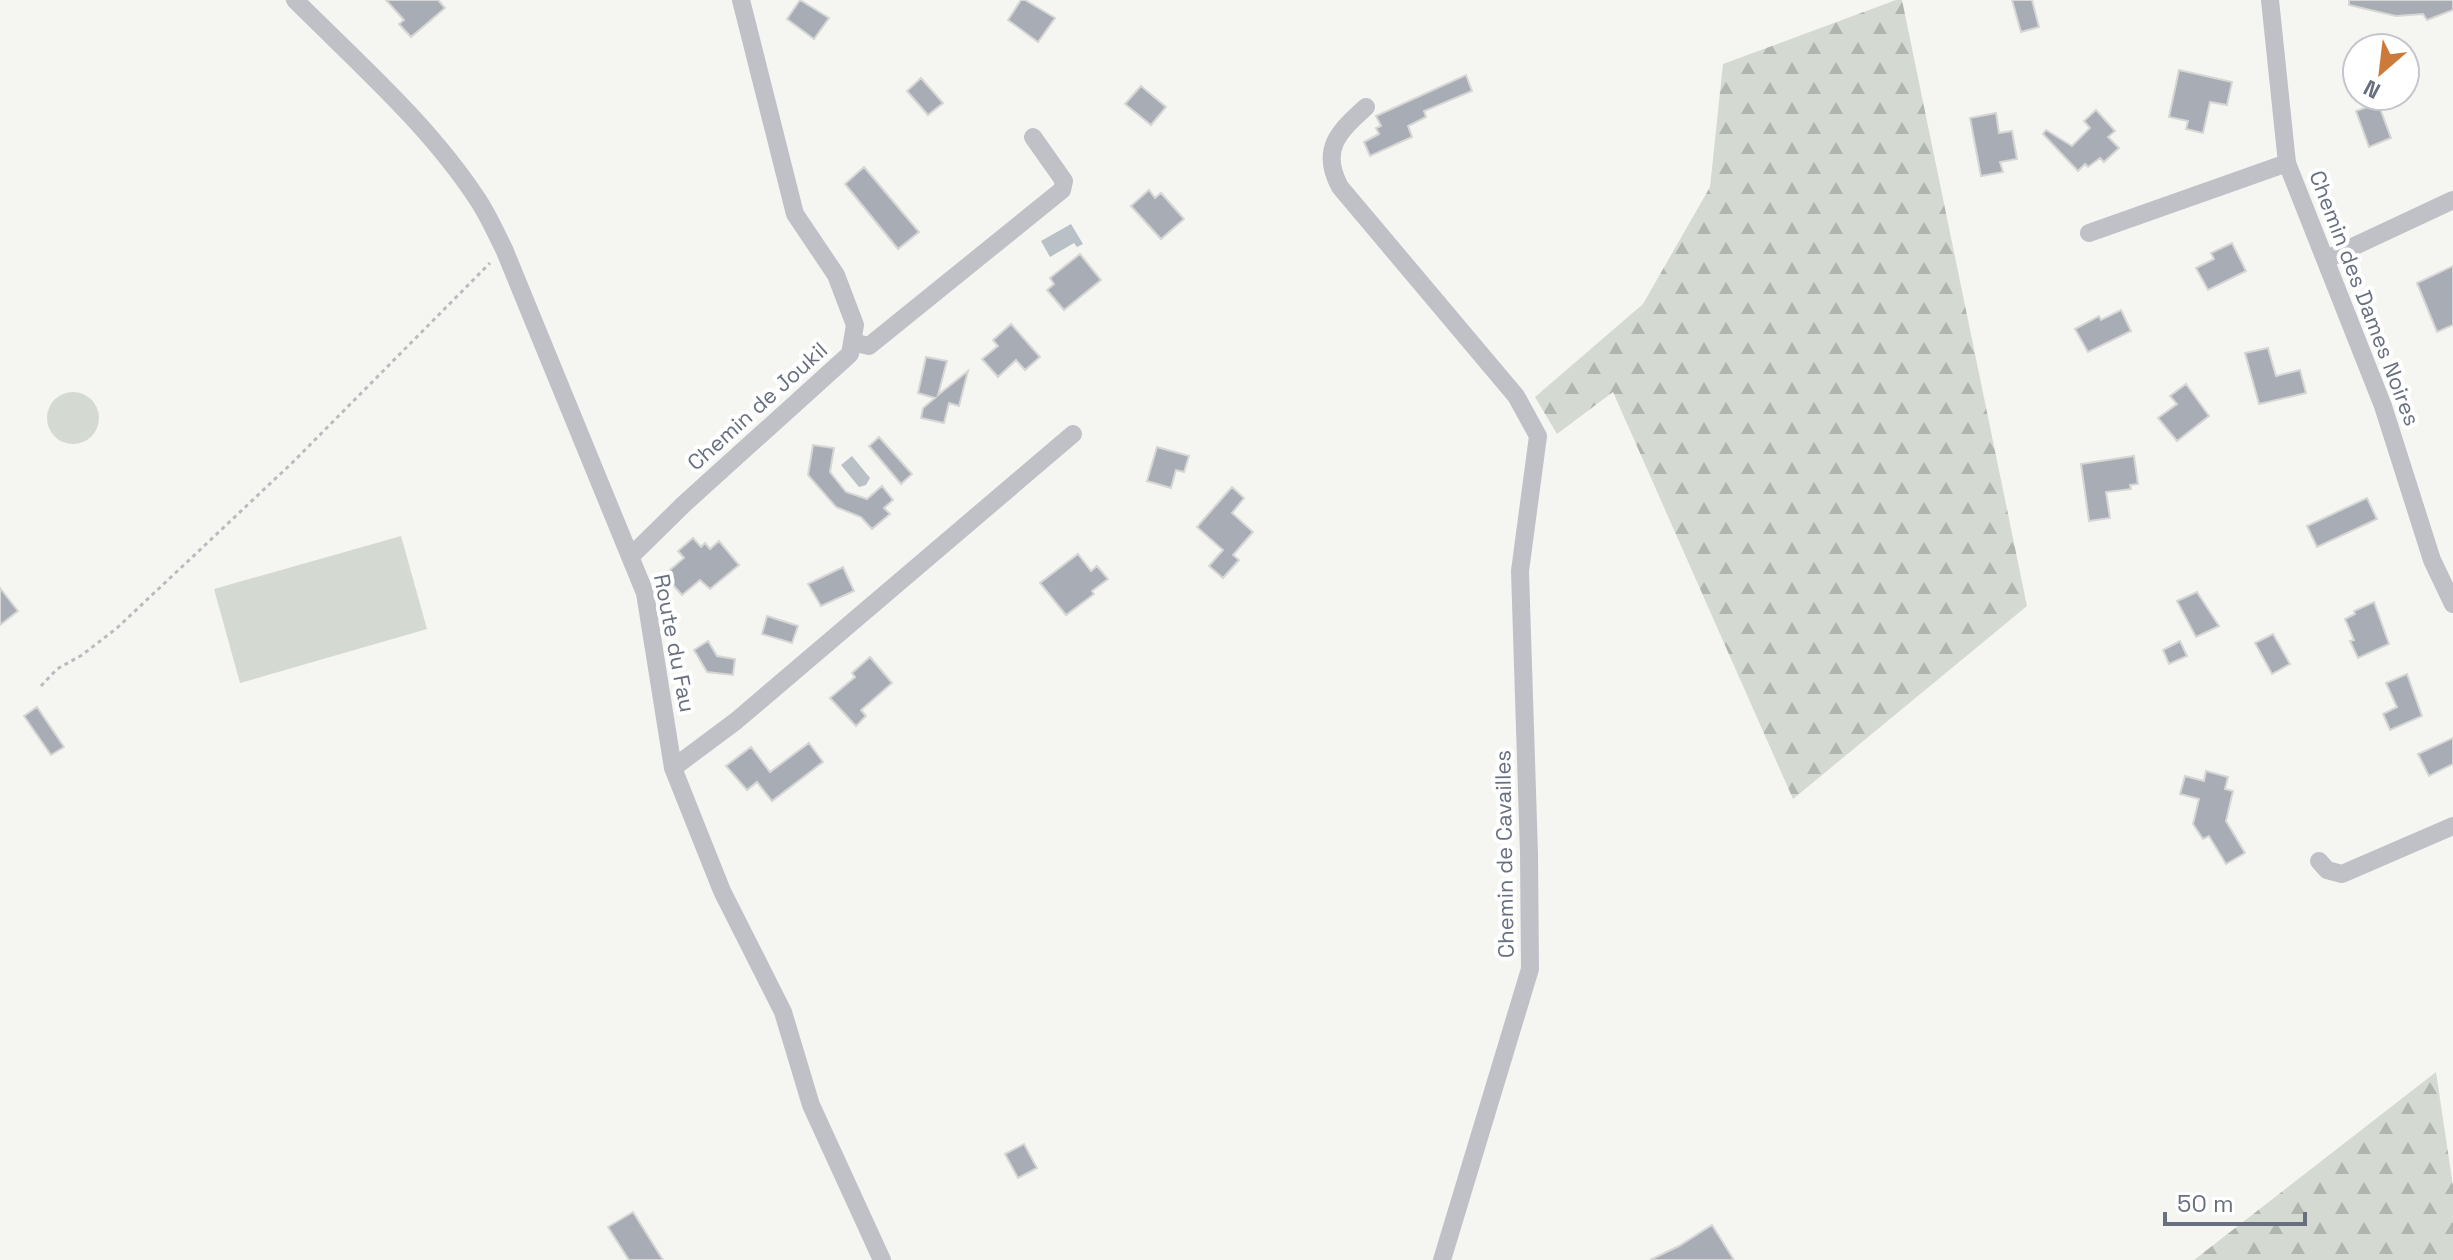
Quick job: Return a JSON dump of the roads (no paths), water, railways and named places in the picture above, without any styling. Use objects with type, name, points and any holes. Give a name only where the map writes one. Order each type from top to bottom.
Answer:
[{"type":"street","name":"Route du Fau","points":[[295,0],[440,150],[479,201],[504,249],[645,593],[673,768],[722,891],[783,1012],[811,1105],[882,1260]]},
{"type":"street","name":"Chemin de Joukil","points":[[631,556],[850,354],[855,325],[836,275],[795,214],[741,0]]},
{"type":"street","name":"Chemin des Dames Noires","points":[[2270,0],[2287,163],[2383,406],[2432,560],[2453,604]]},
{"type":"street","name":"Chemin de Cavailles","points":[[1366,107],[1335,141],[1330,157],[1336,180],[1516,396],[1538,436],[1520,571],[1530,969],[1442,1260]]},
{"type":"street","points":[[852,342],[869,346],[1062,190],[1064,181],[1033,137]]},
{"type":"street","points":[[2089,233],[2287,163]]},
{"type":"street","points":[[2327,259],[2453,200]]},
{"type":"street","points":[[673,768],[736,721],[1073,434]]},
{"type":"street","points":[[2319,861],[2327,870],[2342,874],[2453,826]]}]
